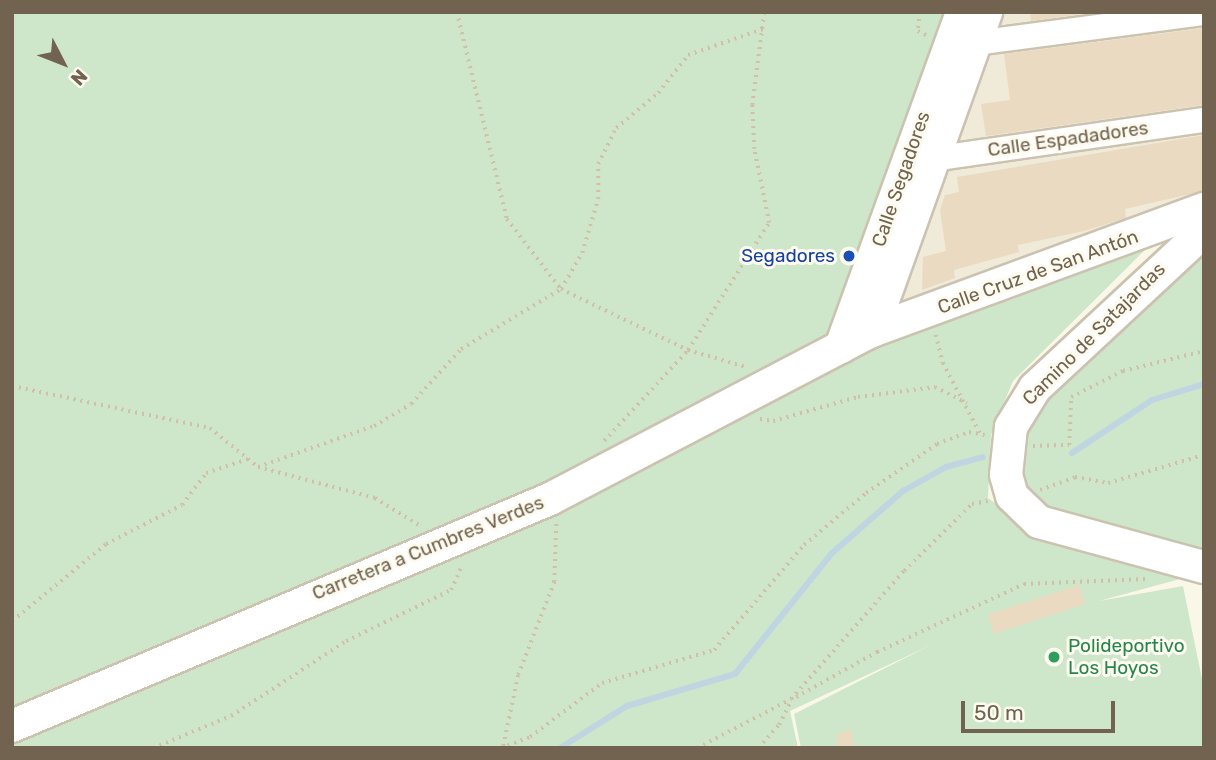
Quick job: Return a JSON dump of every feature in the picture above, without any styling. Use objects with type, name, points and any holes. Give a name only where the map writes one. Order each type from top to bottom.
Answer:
[{"type":"street","name":"Calle Segadores","points":[[841,346],[962,12]]},
{"type":"street","name":"Calle Segadores","points":[[872,331],[986,12]]},
{"type":"street","points":[[975,43],[1204,13]]},
{"type":"street","name":"Calle Espadadores","points":[[933,159],[1204,120]]},
{"type":"street","name":"Calle Cruz de San Antón","points":[[872,331],[1189,229]]},
{"type":"street","name":"Camino de Satajardas","points":[[1012,496],[1006,475],[1005,440],[1017,411],[1035,388],[1189,229]]},
{"type":"street","name":"Carretera a Cumbres Verdes","points":[[12,726],[145,674],[317,593],[478,532],[550,499],[785,379],[872,331]]},
{"type":"street","points":[[1012,496],[1039,522],[1204,567]]},
{"type":"path","points":[[457,12],[507,219],[561,289],[688,350],[785,379]]},
{"type":"path","points":[[596,450],[688,350],[769,223],[754,149],[752,105],[766,28],[764,12]]},
{"type":"path","points":[[258,467],[374,426],[411,404],[461,349],[561,289],[582,253],[598,199],[598,164],[616,128],[658,93],[688,55],[766,28]]},
{"type":"path","points":[[929,311],[943,363],[967,403],[1005,440]]},
{"type":"path","points":[[502,747],[530,737],[602,683],[714,650],[804,545],[866,493],[937,444],[969,432],[1005,440],[1069,445],[1071,397],[1123,371],[1204,351]]},
{"type":"path","points":[[12,386],[137,417],[210,428],[251,458],[258,467],[375,498],[447,543]]},
{"type":"path","points":[[738,403],[754,417],[773,421],[858,397],[935,387],[967,403]]},
{"type":"path","points":[[758,748],[779,725],[791,699],[904,571],[972,504],[1012,496],[1075,477],[1108,484],[1204,455]]},
{"type":"path","points":[[12,621],[49,597],[106,544],[182,505],[206,473],[251,458]]},
{"type":"path","points":[[502,747],[518,675],[554,582],[558,532],[550,499]]},
{"type":"path","points":[[153,748],[231,716],[346,641],[451,590],[478,532]]},
{"type":"path","points":[[697,748],[877,652],[1024,584],[1153,579]]},
{"type":"shaded area","points":[[994,12],[1204,12],[1204,198],[882,319]]},
{"type":"green space","points":[[12,12],[948,12],[827,346],[1153,242],[1013,381],[991,435],[988,498],[1049,543],[1180,579],[1099,601],[1183,586],[1204,689],[1204,748],[801,748],[794,714],[931,645],[790,711],[798,748],[12,748]]},
{"type":"green space","points":[[1204,244],[1204,550],[1169,549],[1054,511],[1030,493],[1021,467],[1024,433],[1054,393]]},
{"type":"building","points":[[1030,12],[1095,12],[1031,21]]},
{"type":"building","points":[[1204,28],[1204,105],[986,136],[981,104],[1010,100],[1004,54]]},
{"type":"building","points":[[1204,135],[1204,189],[1199,192],[1125,209],[1126,218],[1084,231],[1018,245],[1019,252],[954,270],[955,278],[922,290],[923,257],[946,251],[940,210],[945,195],[959,192],[957,177]]},
{"type":"building","points":[[1079,585],[1085,604],[994,634],[988,615]]},
{"type":"building","points":[[851,729],[854,748],[838,748],[836,735]]},
{"type":"waterway","points":[[1072,453],[1152,400],[1204,384]]},
{"type":"waterway","points":[[560,748],[627,706],[735,674],[831,554],[903,491],[946,467],[983,457]]},
{"type":"place","name":"Segadores","points":[[849,256]]},
{"type":"place","name":"Polideportivo Los Hoyos","points":[[1054,657]]}]
